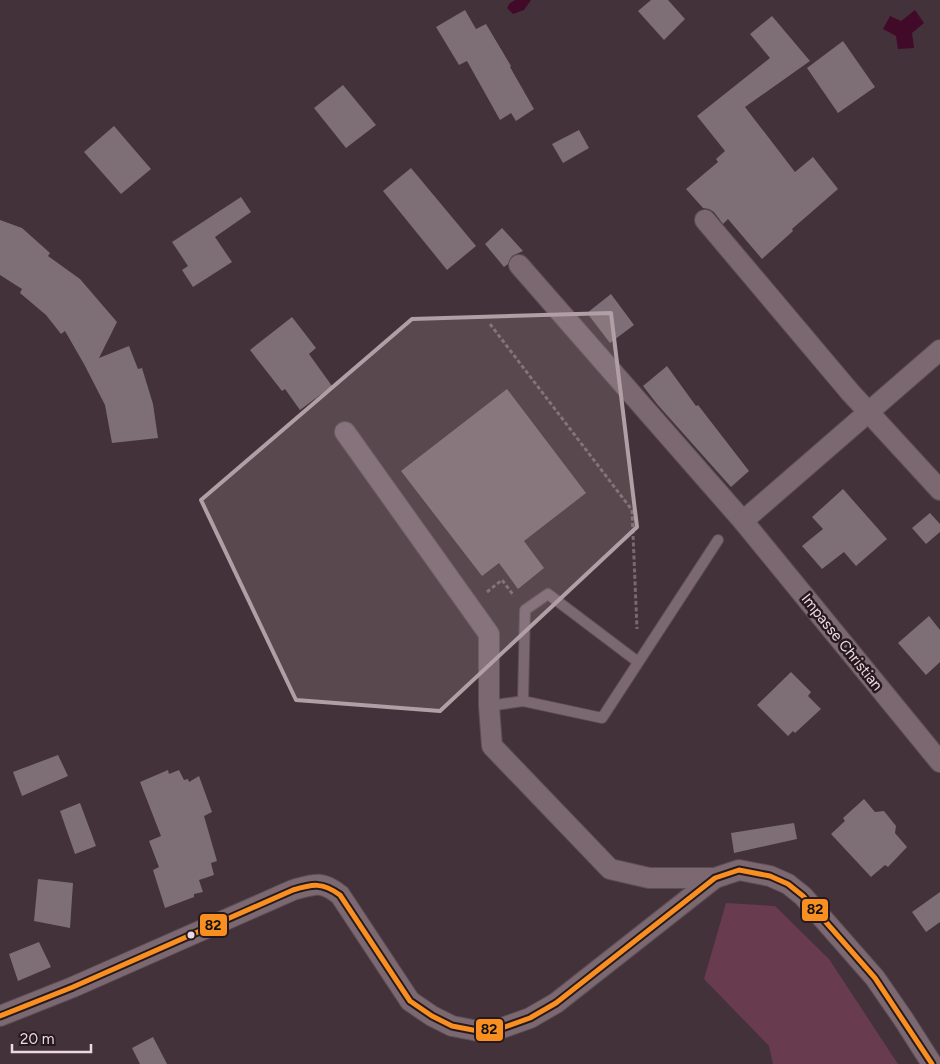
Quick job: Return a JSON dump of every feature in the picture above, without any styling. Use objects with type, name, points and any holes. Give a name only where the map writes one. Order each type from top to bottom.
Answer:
[{"type":"street","points":[[705,220],[869,412],[940,490]]},
{"type":"street","name":"Impasse Christian","points":[[519,265],[743,522],[940,762]]},
{"type":"street","points":[[743,522],[940,350]]},
{"type":"street","points":[[345,432],[489,634],[492,746],[610,869],[649,878],[715,878],[739,870],[770,876],[788,884],[803,896],[875,978],[932,1064]]},
{"type":"street","points":[[0,1016],[82,983],[294,890],[315,884],[330,887],[340,895],[410,1001],[432,1016],[452,1026],[478,1032],[502,1028],[530,1018],[556,1003],[715,878]]},
{"type":"lane","points":[[490,706],[523,701],[602,718],[718,540]]},
{"type":"lane","points":[[523,701],[526,610],[548,594],[638,662]]},
{"type":"path","points":[[490,324],[632,510],[638,662]]},
{"type":"path","points":[[469,606],[502,580],[526,610]]},
{"type":"highlighted area","points":[[611,313],[637,527],[440,711],[296,700],[201,500],[412,319]]},
{"type":"shaded area","points":[[515,0],[531,0],[524,10],[513,14],[507,8]]},
{"type":"shaded area","points":[[915,10],[924,23],[912,33],[914,48],[898,49],[896,36],[883,29],[890,16],[901,21]]},
{"type":"shaded area","points":[[726,903],[775,906],[829,959],[898,1064],[773,1064],[769,1046],[704,979]]},
{"type":"building","points":[[651,0],[668,0],[685,19],[664,40],[638,11]]},
{"type":"building","points":[[465,10],[476,29],[486,24],[534,109],[516,121],[511,113],[500,120],[467,61],[459,65],[436,27]]},
{"type":"building","points":[[772,16],[810,61],[745,107],[795,172],[813,157],[838,189],[792,229],[793,231],[762,259],[728,219],[723,224],[714,212],[703,208],[686,189],[718,162],[716,159],[725,151],[697,116],[770,58],[750,34]]},
{"type":"building","points":[[843,41],[875,87],[838,113],[807,68]]},
{"type":"building","points":[[343,85],[376,125],[346,148],[314,108]]},
{"type":"building","points":[[114,126],[151,169],[121,194],[84,152]]},
{"type":"building","points":[[579,130],[589,148],[563,163],[552,144]]},
{"type":"building","points":[[411,168],[476,246],[447,270],[383,191]]},
{"type":"building","points":[[241,197],[251,212],[215,237],[232,262],[193,287],[182,270],[188,266],[172,242]]},
{"type":"building","points":[[0,220],[22,228],[50,253],[48,256],[80,279],[117,322],[99,358],[129,346],[138,369],[142,368],[153,404],[158,438],[112,443],[105,405],[65,331],[61,334],[46,315],[20,293],[22,289],[0,275]]},
{"type":"building","points":[[502,228],[523,251],[512,256],[504,267],[485,244]]},
{"type":"building","points":[[611,294],[634,325],[610,343],[587,313]]},
{"type":"building","points":[[292,317],[316,348],[309,354],[332,386],[300,410],[285,389],[282,391],[250,350]]},
{"type":"building","points":[[667,366],[696,406],[698,405],[749,471],[731,487],[643,386]]},
{"type":"building","points":[[507,389],[586,493],[524,541],[544,568],[518,589],[499,563],[482,576],[401,471]]},
{"type":"building","points":[[843,489],[887,539],[856,566],[844,552],[822,569],[802,546],[823,529],[812,517]]},
{"type":"building","points":[[930,513],[940,524],[940,532],[926,544],[912,528]]},
{"type":"building","points":[[929,616],[940,630],[940,662],[926,675],[898,643]]},
{"type":"building","points":[[791,672],[811,692],[808,696],[821,709],[795,733],[793,731],[788,736],[757,705]]},
{"type":"building","points":[[58,755],[68,776],[22,796],[13,772]]},
{"type":"building","points":[[168,770],[169,774],[179,770],[184,780],[188,779],[189,782],[199,776],[212,812],[204,816],[217,861],[211,863],[214,875],[199,880],[203,892],[194,894],[194,897],[165,908],[153,870],[159,867],[149,841],[161,836],[140,782]]},
{"type":"building","points":[[864,799],[875,812],[884,811],[896,826],[895,833],[907,847],[888,867],[885,865],[871,877],[831,834],[845,821],[843,818]]},
{"type":"building","points":[[80,803],[96,846],[75,854],[60,811]]},
{"type":"building","points":[[794,823],[797,839],[734,853],[731,833]]},
{"type":"building","points":[[38,879],[73,883],[70,928],[34,921]]},
{"type":"building","points":[[940,892],[940,922],[926,932],[912,912]]},
{"type":"building","points":[[39,942],[51,967],[18,981],[9,954]]},
{"type":"building","points":[[153,1037],[167,1064],[140,1064],[132,1048]]},
{"type":"transit line","name":"82","points":[[0,1016],[73,987],[293,890],[317,885],[328,888],[340,895],[410,1001],[432,1016],[452,1026],[478,1031],[502,1028],[530,1018],[556,1003],[715,878],[739,870],[770,876],[788,884],[803,896],[875,978],[932,1064]]}]
